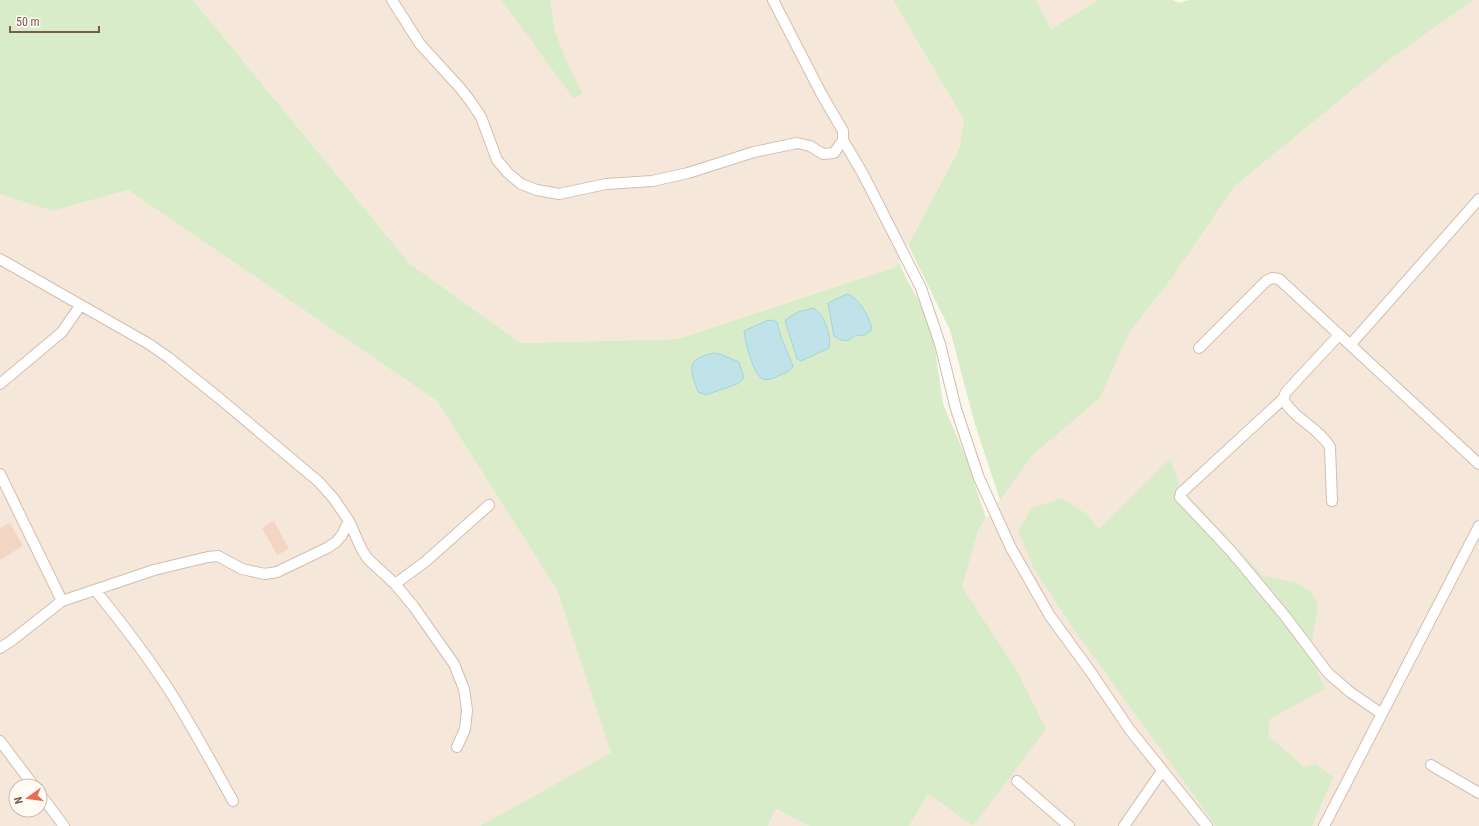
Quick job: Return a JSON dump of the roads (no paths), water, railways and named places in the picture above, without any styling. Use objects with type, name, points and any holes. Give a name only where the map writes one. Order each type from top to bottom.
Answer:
[{"type":"street","points":[[392,0],[420,44],[471,102],[481,118],[497,160],[508,173],[521,184],[537,190],[559,194],[606,184],[652,181],[688,173],[754,152],[797,143],[810,146],[823,154],[834,153],[843,140]]},
{"type":"street","points":[[773,0],[822,95],[843,131],[843,140],[860,168],[922,288],[940,344],[956,409],[979,478],[1011,548],[1050,616],[1130,730],[1207,826]]},
{"type":"street","points":[[1351,344],[1479,199]]},
{"type":"street","points":[[0,259],[149,344],[195,378],[319,482],[334,499],[349,521],[362,550],[368,559],[395,584],[454,664],[464,688],[467,710],[465,729],[457,747]]},
{"type":"street","points":[[1199,348],[1266,281],[1272,278],[1279,279],[1479,464]]},
{"type":"street","points":[[0,384],[62,332],[80,306]]},
{"type":"street","points":[[1339,335],[1286,392],[1283,399],[1181,493],[1180,497],[1230,550],[1285,616],[1328,673],[1350,692],[1382,714]]},
{"type":"street","points":[[1283,399],[1286,406],[1326,439],[1330,447],[1332,501]]},
{"type":"street","points":[[0,474],[62,601]]},
{"type":"street","points":[[395,584],[425,562],[489,505]]},
{"type":"street","points":[[0,648],[62,601],[154,570],[218,556],[242,569],[265,574],[277,572],[327,548],[336,542],[342,535],[349,521]]},
{"type":"street","points":[[1324,826],[1479,526]]},
{"type":"street","points":[[95,590],[118,619],[171,693],[233,801]]},
{"type":"street","points":[[0,741],[28,778]]},
{"type":"street","points":[[1431,765],[1479,793]]},
{"type":"street","points":[[1124,826],[1162,771]]},
{"type":"street","points":[[1017,780],[1069,826]]},
{"type":"street","points":[[48,805],[64,826]]},
{"type":"water","points":[[847,294],[856,299],[860,304],[869,319],[872,329],[866,335],[855,336],[850,340],[845,341],[834,336],[828,303]]},
{"type":"water","points":[[813,308],[824,320],[830,343],[829,348],[801,361],[797,359],[785,320],[798,312]]},
{"type":"water","points":[[772,320],[777,322],[781,337],[793,366],[787,372],[765,380],[759,376],[753,365],[744,331],[766,321]]},
{"type":"water","points":[[714,353],[739,362],[744,378],[737,384],[706,395],[698,392],[693,377],[692,366],[698,358]]}]
